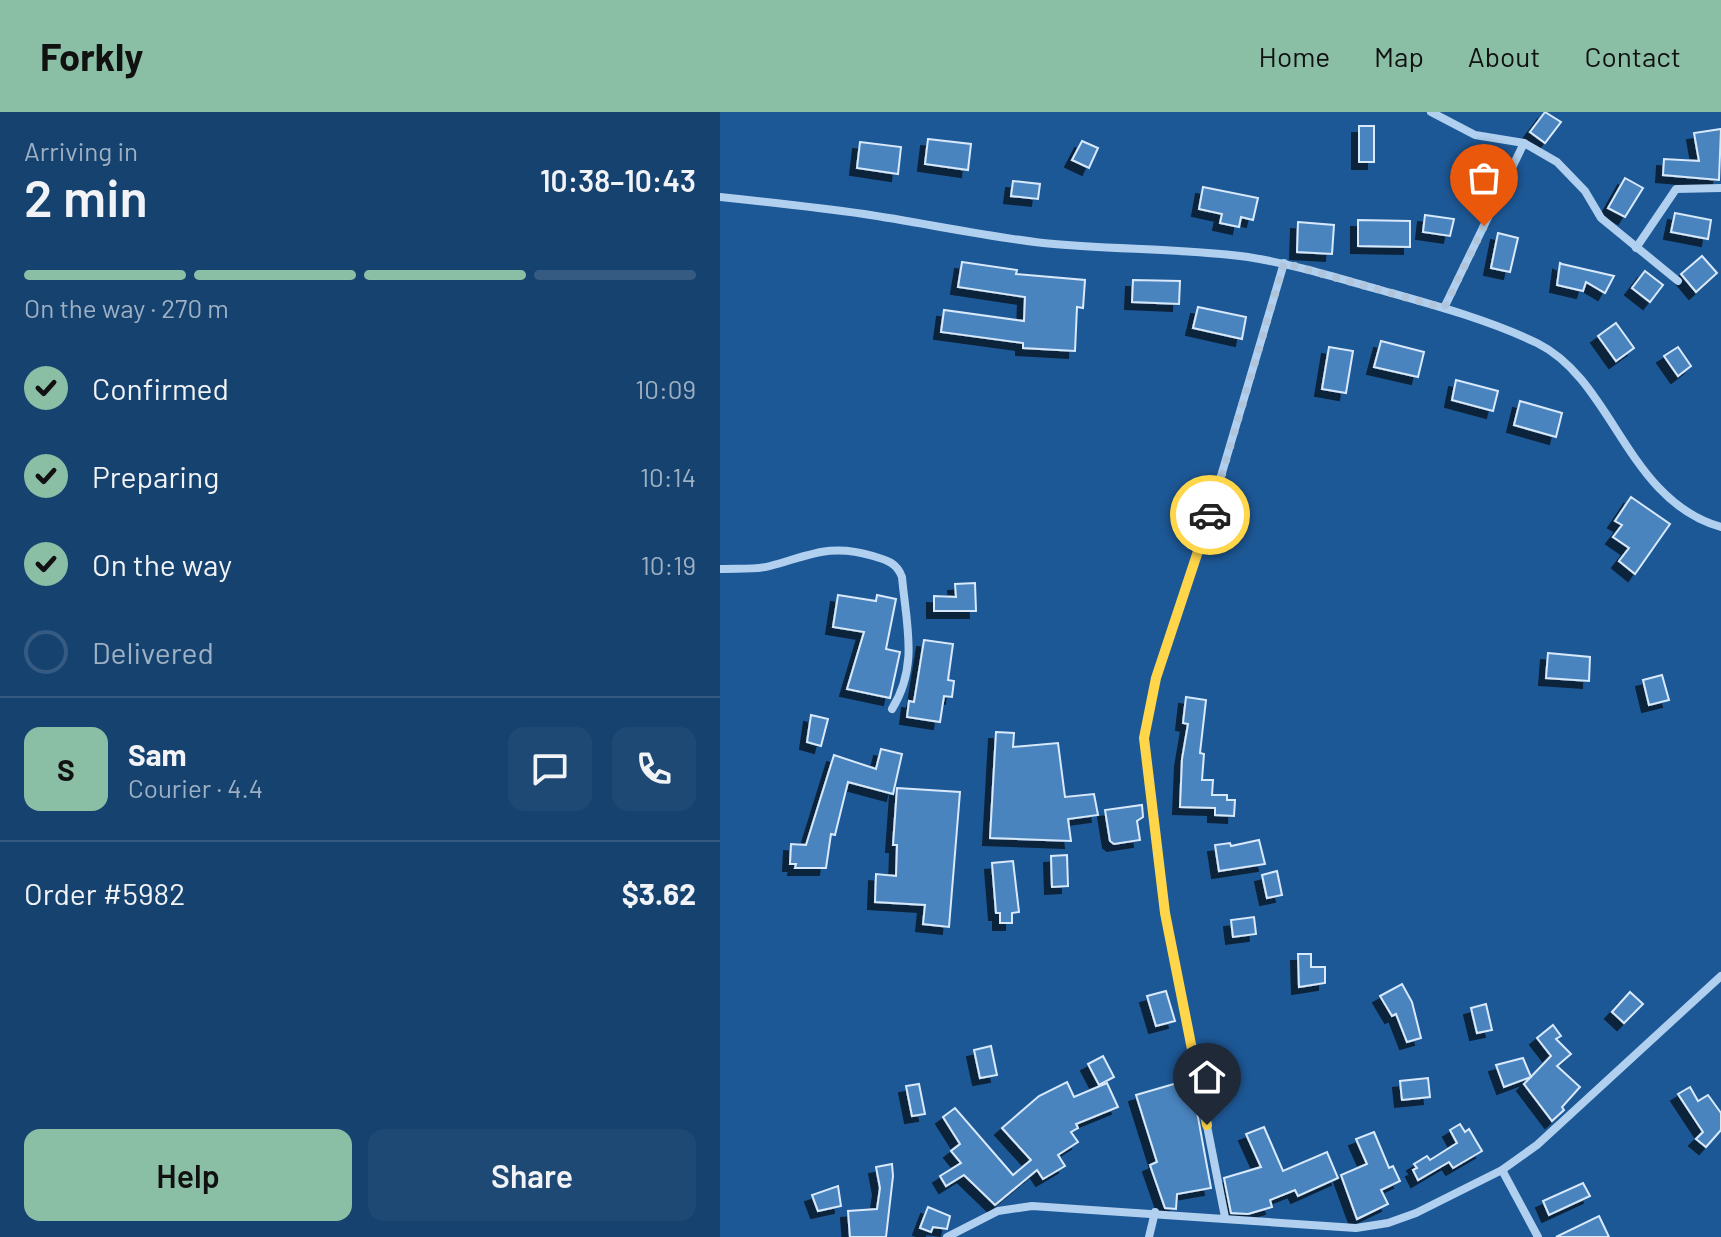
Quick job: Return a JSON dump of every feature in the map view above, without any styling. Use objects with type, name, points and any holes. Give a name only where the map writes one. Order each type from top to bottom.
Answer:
[{"type":"street","points":[[1431,112],[1475,135],[1524,143],[1541,150],[1570,174],[1601,218],[1678,281]]},
{"type":"street","points":[[1444,308],[1524,143]]},
{"type":"street","points":[[1636,248],[1676,189],[1721,188]]},
{"type":"street","points":[[720,197],[866,214],[983,236],[1103,249],[1196,252],[1284,263],[1444,308],[1535,342],[1560,356],[1652,483],[1702,521],[1721,527]]},
{"type":"street","points":[[1225,1217],[1165,913],[1144,738],[1156,678],[1211,510],[1284,263]]},
{"type":"street","points":[[720,569],[767,567],[811,552],[838,548],[887,560],[898,567],[902,577],[911,660],[901,696],[892,709]]},
{"type":"street","points":[[947,1237],[998,1211],[1032,1206],[1370,1227],[1416,1213],[1502,1170],[1537,1145],[1721,976]]},
{"type":"street","points":[[1502,1170],[1538,1237]]},
{"type":"street","points":[[1149,1237],[1155,1212]]},
{"type":"building","points":[[1545,112],[1561,122],[1545,143],[1530,132]]},
{"type":"building","points":[[1359,126],[1374,126],[1374,162],[1359,162]]},
{"type":"building","points":[[1721,129],[1719,180],[1663,175],[1664,159],[1699,161],[1694,133]]},
{"type":"building","points":[[928,139],[971,144],[968,170],[925,164]]},
{"type":"building","points":[[1082,141],[1098,148],[1089,168],[1072,160]]},
{"type":"building","points":[[860,142],[901,147],[898,174],[857,168]]},
{"type":"building","points":[[1625,178],[1643,188],[1625,217],[1608,208]]},
{"type":"building","points":[[1013,181],[1040,184],[1038,199],[1011,196]]},
{"type":"building","points":[[1203,187],[1258,198],[1253,220],[1241,217],[1239,227],[1220,223],[1222,214],[1199,209]]},
{"type":"building","points":[[1675,213],[1711,220],[1708,239],[1671,232]]},
{"type":"building","points":[[1425,215],[1454,219],[1450,236],[1423,232]]},
{"type":"building","points":[[1358,220],[1410,221],[1410,247],[1358,246]]},
{"type":"building","points":[[1298,222],[1334,225],[1332,254],[1297,252]]},
{"type":"building","points":[[1498,233],[1518,238],[1510,272],[1491,268]]},
{"type":"building","points":[[1702,256],[1717,273],[1696,292],[1681,274]]},
{"type":"building","points":[[962,262],[1017,270],[1016,274],[1085,280],[1083,308],[1077,307],[1075,351],[1023,348],[1023,343],[941,332],[944,310],[1024,321],[1025,297],[958,287]]},
{"type":"building","points":[[1560,263],[1614,276],[1605,293],[1586,282],[1583,291],[1557,285]]},
{"type":"building","points":[[1645,271],[1663,285],[1650,302],[1632,288]]},
{"type":"building","points":[[1133,280],[1180,281],[1179,304],[1132,302]]},
{"type":"building","points":[[1198,307],[1246,317],[1242,339],[1193,328]]},
{"type":"building","points":[[1616,323],[1634,348],[1616,361],[1598,336]]},
{"type":"building","points":[[1381,341],[1424,352],[1418,377],[1374,367]]},
{"type":"building","points":[[1329,347],[1353,351],[1346,393],[1322,389]]},
{"type":"building","points":[[1678,347],[1691,366],[1678,376],[1664,356]]},
{"type":"building","points":[[1456,380],[1498,391],[1493,411],[1452,400]]},
{"type":"building","points":[[1520,401],[1562,413],[1556,437],[1514,425]]},
{"type":"building","points":[[1631,497],[1670,524],[1635,574],[1619,561],[1629,548],[1613,537],[1622,525],[1615,521]]},
{"type":"building","points":[[975,583],[976,611],[934,611],[934,596],[956,597],[955,584]]},
{"type":"building","points":[[838,595],[876,601],[877,595],[896,599],[886,649],[900,652],[890,698],[847,689],[864,632],[833,627]]},
{"type":"building","points":[[924,640],[953,644],[948,680],[954,681],[952,697],[944,696],[940,722],[907,717],[909,701],[914,702]]},
{"type":"building","points":[[1548,653],[1590,657],[1589,681],[1546,678]]},
{"type":"building","points":[[1662,675],[1669,700],[1649,705],[1643,680]]},
{"type":"building","points":[[1186,697],[1206,700],[1200,753],[1204,754],[1202,780],[1213,780],[1212,795],[1227,795],[1227,800],[1235,800],[1234,816],[1215,815],[1215,808],[1180,807],[1182,759],[1188,724],[1183,723]]},
{"type":"building","points":[[811,715],[828,719],[821,746],[807,742]]},
{"type":"building","points":[[996,732],[1014,733],[1013,747],[1058,743],[1065,797],[1094,794],[1098,815],[1068,819],[1071,841],[990,838]]},
{"type":"building","points":[[881,749],[902,754],[893,794],[848,782],[835,835],[831,834],[826,868],[795,868],[796,864],[790,864],[791,844],[806,845],[834,755],[876,769]]},
{"type":"building","points":[[897,788],[960,792],[949,927],[923,924],[925,905],[875,902],[876,874],[896,876],[897,845],[893,845]]},
{"type":"building","points":[[1142,805],[1143,817],[1137,821],[1140,840],[1114,844],[1110,841],[1105,810]]},
{"type":"building","points":[[1259,840],[1265,864],[1219,871],[1215,845],[1230,843],[1231,846]]},
{"type":"building","points":[[1067,855],[1068,886],[1052,887],[1051,856]]},
{"type":"building","points":[[1013,861],[1019,912],[1012,913],[1012,923],[1000,923],[1000,913],[996,913],[992,863]]},
{"type":"building","points":[[1277,871],[1282,895],[1267,898],[1262,875]]},
{"type":"building","points":[[1254,917],[1256,934],[1233,937],[1231,920]]},
{"type":"building","points":[[1298,954],[1311,954],[1311,967],[1325,967],[1325,983],[1299,987]]},
{"type":"building","points":[[1402,984],[1412,1002],[1421,1038],[1407,1042],[1396,1014],[1392,1016],[1380,996]]},
{"type":"building","points":[[1166,991],[1175,1021],[1156,1026],[1147,996]]},
{"type":"building","points":[[1630,992],[1643,1004],[1624,1023],[1612,1012]]},
{"type":"building","points":[[1486,1004],[1492,1030],[1477,1033],[1471,1008]]},
{"type":"building","points":[[1553,1025],[1561,1036],[1556,1039],[1571,1054],[1557,1066],[1580,1087],[1552,1121],[1524,1084],[1551,1056],[1537,1038]]},
{"type":"building","points":[[991,1046],[997,1075],[980,1078],[974,1050]]},
{"type":"building","points":[[1103,1056],[1114,1077],[1099,1085],[1088,1064]]},
{"type":"building","points":[[1523,1058],[1531,1077],[1504,1087],[1496,1065]]},
{"type":"building","points":[[1428,1078],[1430,1097],[1402,1100],[1400,1081]]},
{"type":"building","points":[[1191,1079],[1211,1188],[1177,1194],[1176,1209],[1165,1208],[1150,1165],[1157,1162],[1136,1095]]},
{"type":"building","points":[[1067,1082],[1074,1097],[1107,1083],[1118,1107],[1076,1124],[1078,1128],[1071,1132],[1078,1142],[1058,1155],[1065,1166],[1043,1179],[1037,1170],[995,1205],[964,1175],[946,1186],[940,1176],[961,1163],[951,1151],[960,1144],[943,1117],[955,1108],[1013,1175],[1031,1160],[1002,1128],[1039,1096]]},
{"type":"building","points":[[919,1084],[925,1114],[912,1116],[906,1086]]},
{"type":"building","points":[[1690,1087],[1698,1101],[1708,1095],[1721,1113],[1721,1130],[1706,1147],[1696,1139],[1703,1132],[1678,1094]]},
{"type":"building","points":[[1460,1124],[1465,1132],[1469,1129],[1482,1151],[1453,1168],[1449,1162],[1418,1180],[1413,1170],[1417,1168],[1414,1164],[1427,1156],[1430,1160],[1457,1143],[1450,1130]]},
{"type":"building","points":[[1264,1127],[1283,1171],[1327,1152],[1338,1178],[1298,1196],[1295,1190],[1270,1200],[1272,1207],[1248,1214],[1231,1213],[1224,1178],[1261,1167],[1246,1134]]},
{"type":"building","points":[[1374,1132],[1389,1168],[1393,1166],[1400,1181],[1381,1190],[1388,1204],[1357,1219],[1341,1175],[1367,1164],[1356,1139]]},
{"type":"building","points":[[892,1164],[886,1237],[850,1237],[848,1211],[877,1209],[880,1188],[876,1167]]},
{"type":"building","points":[[1583,1183],[1590,1196],[1549,1215],[1543,1201]]},
{"type":"building","points":[[838,1186],[841,1206],[818,1211],[812,1195]]},
{"type":"building","points":[[928,1207],[950,1216],[947,1229],[933,1227],[931,1232],[920,1228]]},
{"type":"building","points":[[1599,1216],[1609,1237],[1556,1237]]},
{"type":"way so far","points":[[1210,515],[1284,263],[1444,308],[1484,226]]},
{"type":"route","points":[[1207,1125],[1165,913],[1144,738],[1156,678],[1210,515]]}]
